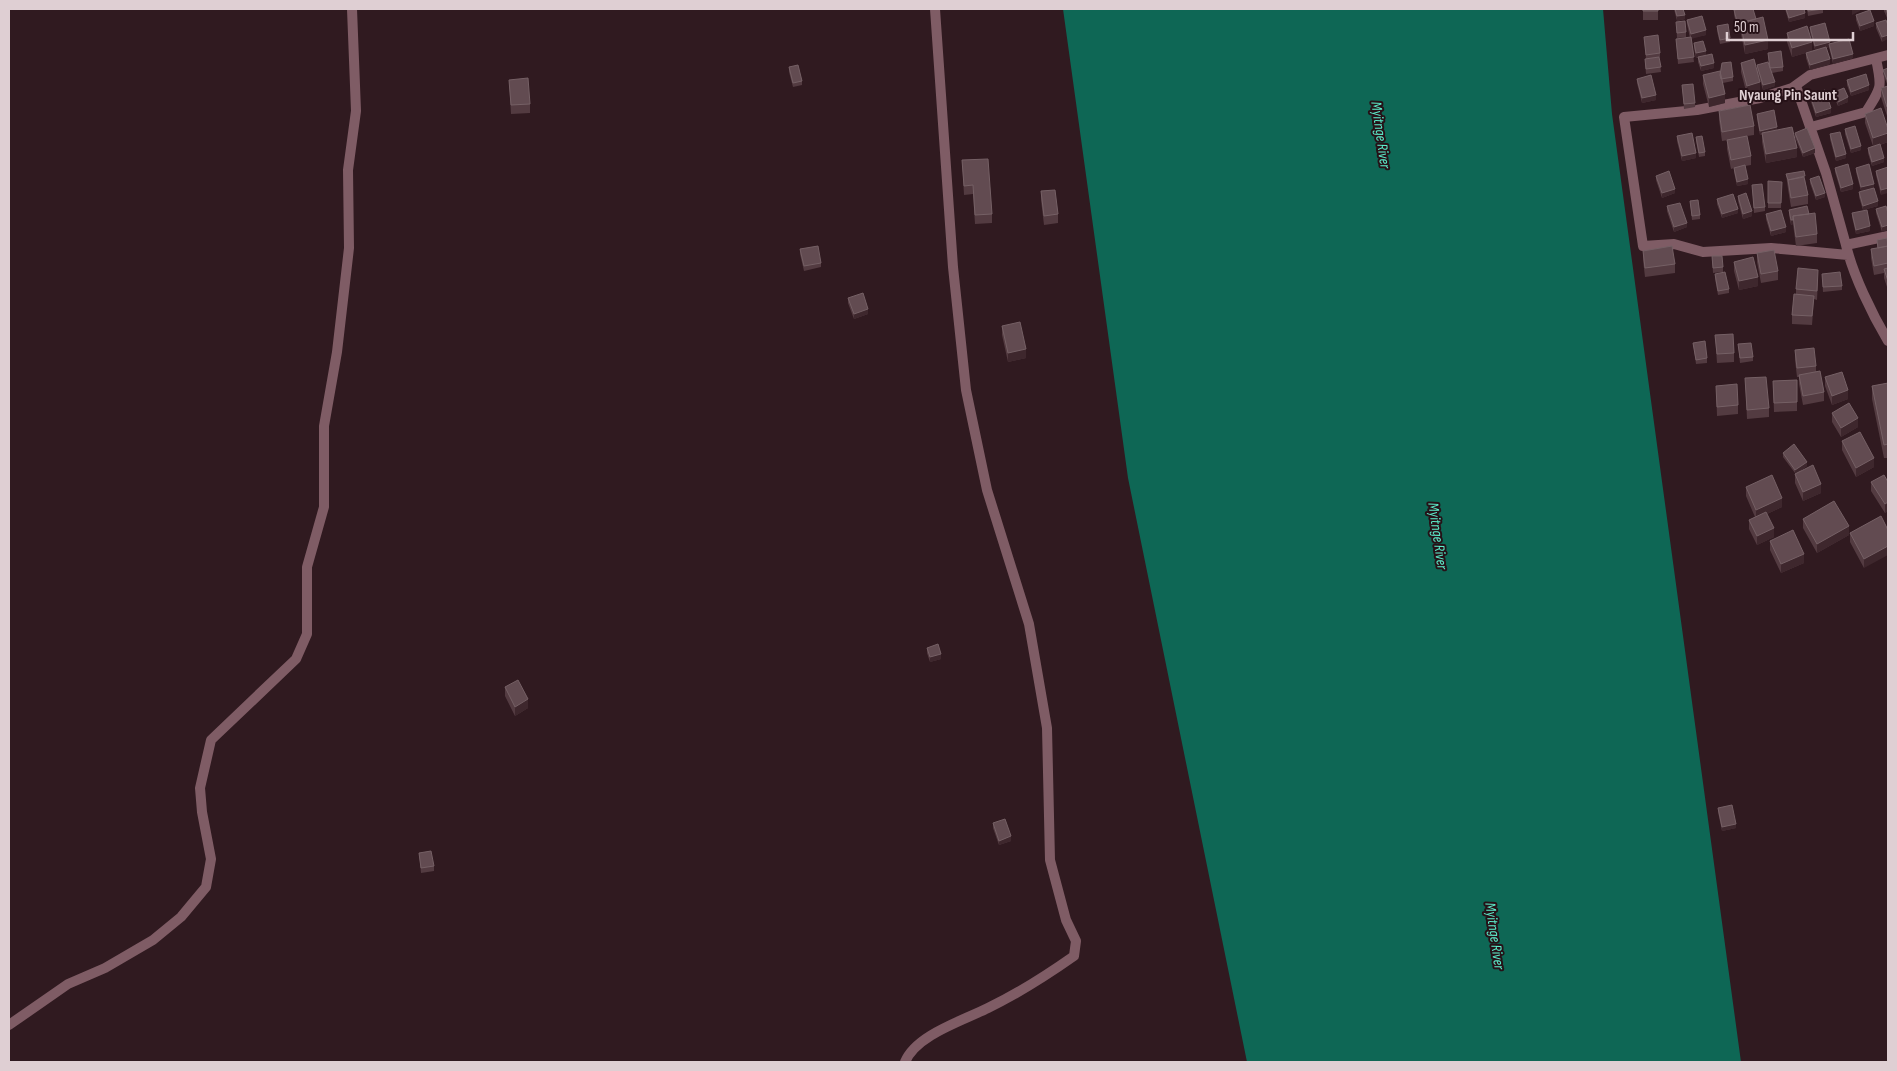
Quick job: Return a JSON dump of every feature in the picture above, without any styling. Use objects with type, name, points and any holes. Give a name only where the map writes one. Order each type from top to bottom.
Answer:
[{"type":"street","points":[[9,1024],[68,984],[105,968],[153,940],[180,917],[206,887],[211,859],[202,812],[200,788],[211,740],[296,659],[307,634],[307,567],[324,507],[324,426],[338,352],[349,248],[348,170],[356,111],[352,9]]},
{"type":"street","points":[[905,1062],[909,1053],[927,1039],[957,1021],[988,1008],[1074,956],[1076,941],[1066,920],[1050,860],[1047,728],[1029,624],[987,490],[966,390],[953,267],[935,9]]},
{"type":"street","points":[[1888,56],[1810,75],[1796,86],[1760,98],[1719,107],[1624,117],[1643,246],[1674,244],[1703,252],[1770,248],[1847,250],[1888,236]]},
{"type":"street","points":[[1811,127],[1866,112],[1880,90],[1881,83],[1876,59]]},
{"type":"street","points":[[1796,86],[1811,127],[1847,250],[1888,341]]},
{"type":"water","name":"Myitnge River","points":[[1063,9],[1603,9],[1612,114],[1741,1062],[1247,1062],[1128,478]]},
{"type":"building","points":[[1643,9],[1658,9],[1658,11],[1643,11]]},
{"type":"building","points":[[1675,9],[1683,9],[1685,15],[1677,16]]},
{"type":"building","points":[[1753,9],[1756,19],[1738,25],[1734,10]]},
{"type":"building","points":[[1786,9],[1804,9],[1805,13],[1789,18]]},
{"type":"building","points":[[1870,10],[1874,21],[1860,26],[1856,15]]},
{"type":"building","points":[[1702,16],[1706,30],[1691,34],[1687,20]]},
{"type":"building","points":[[1763,17],[1768,40],[1745,45],[1740,23]]},
{"type":"building","points":[[1886,20],[1888,35],[1882,37],[1876,23]]},
{"type":"building","points":[[1685,21],[1686,32],[1677,33],[1676,22]]},
{"type":"building","points":[[1825,23],[1830,42],[1815,46],[1810,27]]},
{"type":"building","points":[[1728,24],[1730,38],[1720,40],[1717,26]]},
{"type":"building","points":[[1807,26],[1812,42],[1792,48],[1787,33]]},
{"type":"building","points":[[1658,35],[1660,53],[1646,55],[1644,37]]},
{"type":"building","points":[[1691,37],[1694,57],[1678,59],[1676,39]]},
{"type":"building","points":[[1849,39],[1853,54],[1833,59],[1829,44]]},
{"type":"building","points":[[1703,41],[1706,51],[1696,53],[1694,43]]},
{"type":"building","points":[[1826,47],[1830,59],[1810,65],[1806,53]]},
{"type":"building","points":[[1781,51],[1783,67],[1770,68],[1768,53]]},
{"type":"building","points":[[1712,54],[1714,63],[1701,66],[1698,57]]},
{"type":"building","points":[[1659,57],[1661,67],[1646,69],[1645,59]]},
{"type":"building","points":[[1754,59],[1760,82],[1747,86],[1741,63]]},
{"type":"building","points":[[1731,62],[1733,77],[1721,79],[1722,63]]},
{"type":"building","points":[[1768,62],[1775,82],[1763,85],[1757,65]]},
{"type":"building","points":[[798,65],[802,81],[793,83],[789,67]]},
{"type":"building","points":[[1888,68],[1888,82],[1883,70]]},
{"type":"building","points":[[1720,71],[1725,94],[1709,98],[1703,75]]},
{"type":"building","points":[[1866,74],[1869,85],[1851,92],[1847,80]]},
{"type":"building","points":[[1651,75],[1656,95],[1642,98],[1637,79]]},
{"type":"building","points":[[528,78],[530,104],[511,105],[509,80]]},
{"type":"building","points":[[1693,84],[1695,103],[1684,104],[1682,85]]},
{"type":"building","points":[[1888,86],[1888,106],[1887,107],[1881,88]]},
{"type":"building","points":[[1844,88],[1848,97],[1838,102],[1834,92]]},
{"type":"building","points":[[1825,90],[1831,108],[1816,113],[1810,95]]},
{"type":"building","points":[[1750,105],[1754,126],[1722,132],[1719,111]]},
{"type":"building","points":[[1881,108],[1888,133],[1873,138],[1865,114]]},
{"type":"building","points":[[1774,110],[1777,127],[1760,131],[1757,114]]},
{"type":"building","points":[[1855,126],[1861,146],[1851,149],[1845,129]]},
{"type":"building","points":[[1792,127],[1797,148],[1766,154],[1762,133]]},
{"type":"building","points":[[1807,128],[1815,148],[1803,153],[1795,133]]},
{"type":"building","points":[[1840,132],[1846,154],[1836,157],[1830,134]]},
{"type":"building","points":[[1692,133],[1696,153],[1682,156],[1677,136]]},
{"type":"building","points":[[1702,136],[1705,152],[1699,153],[1696,137]]},
{"type":"building","points":[[1747,136],[1751,156],[1731,160],[1727,140]]},
{"type":"building","points":[[1880,144],[1884,158],[1872,162],[1868,148]]},
{"type":"building","points":[[988,159],[992,214],[975,215],[973,185],[964,186],[962,160]]},
{"type":"building","points":[[1848,164],[1853,184],[1841,188],[1835,168]]},
{"type":"building","points":[[1869,164],[1874,184],[1861,187],[1856,168]]},
{"type":"building","points":[[1745,165],[1748,179],[1737,182],[1734,168]]},
{"type":"building","points":[[1888,167],[1888,188],[1881,190],[1876,171]]},
{"type":"building","points":[[1669,171],[1675,189],[1662,193],[1656,176]]},
{"type":"building","points":[[1804,171],[1805,176],[1788,180],[1786,174]]},
{"type":"building","points":[[1819,176],[1825,193],[1816,196],[1810,179]]},
{"type":"building","points":[[1804,177],[1808,195],[1791,198],[1788,180]]},
{"type":"building","points":[[1768,181],[1782,182],[1781,203],[1768,203]]},
{"type":"building","points":[[1762,184],[1765,207],[1754,208],[1752,185]]},
{"type":"building","points":[[1874,188],[1878,201],[1863,206],[1859,192]]},
{"type":"building","points":[[1055,190],[1058,214],[1044,216],[1041,191]]},
{"type":"building","points":[[1746,193],[1752,211],[1743,214],[1738,196]]},
{"type":"building","points":[[1733,194],[1738,209],[1722,214],[1717,199]]},
{"type":"building","points":[[1698,200],[1700,215],[1692,216],[1690,201]]},
{"type":"building","points":[[1680,203],[1687,223],[1674,227],[1667,206]]},
{"type":"building","points":[[1807,206],[1809,214],[1793,216],[1793,220],[1791,220],[1789,210]]},
{"type":"building","points":[[1886,206],[1888,225],[1882,227],[1876,209]]},
{"type":"building","points":[[1781,210],[1786,227],[1771,231],[1766,214]]},
{"type":"building","points":[[1867,210],[1870,226],[1856,230],[1852,213]]},
{"type":"building","points":[[1815,213],[1817,234],[1796,237],[1793,216]]},
{"type":"building","points":[[1887,238],[1888,246],[1878,248],[1877,240]]},
{"type":"building","points":[[818,246],[821,263],[804,266],[800,249]]},
{"type":"building","points":[[1672,246],[1675,264],[1645,268],[1643,251]]},
{"type":"building","points":[[1888,246],[1888,263],[1874,266],[1871,249]]},
{"type":"building","points":[[1774,250],[1778,271],[1761,274],[1757,253]]},
{"type":"building","points":[[1712,256],[1722,256],[1723,267],[1713,268]]},
{"type":"building","points":[[1753,257],[1758,277],[1739,281],[1734,262]]},
{"type":"building","points":[[1798,268],[1818,270],[1817,291],[1796,289]]},
{"type":"building","points":[[1888,268],[1888,281],[1884,269]]},
{"type":"building","points":[[1725,272],[1729,289],[1718,291],[1715,274]]},
{"type":"building","points":[[1840,272],[1842,286],[1823,287],[1822,274]]},
{"type":"building","points":[[863,293],[868,309],[854,314],[848,298]]},
{"type":"building","points":[[1794,294],[1814,296],[1812,316],[1792,315]]},
{"type":"building","points":[[1020,322],[1026,349],[1008,353],[1002,326]]},
{"type":"building","points":[[1733,334],[1734,353],[1717,354],[1715,335]]},
{"type":"building","points":[[1705,341],[1707,358],[1696,360],[1693,343]]},
{"type":"building","points":[[1751,343],[1753,357],[1740,358],[1738,344]]},
{"type":"building","points":[[1814,348],[1816,366],[1797,368],[1795,350]]},
{"type":"building","points":[[1820,371],[1824,392],[1803,396],[1799,375]]},
{"type":"building","points":[[1842,372],[1848,390],[1832,396],[1825,377]]},
{"type":"building","points":[[1766,377],[1769,408],[1747,410],[1745,378]]},
{"type":"building","points":[[1797,380],[1797,402],[1774,403],[1773,381]]},
{"type":"building","points":[[1888,383],[1888,444],[1884,445],[1872,386]]},
{"type":"building","points":[[1737,384],[1738,405],[1717,407],[1716,386]]},
{"type":"building","points":[[1849,403],[1858,418],[1841,428],[1832,413]]},
{"type":"building","points":[[1860,432],[1874,458],[1856,468],[1842,441]]},
{"type":"building","points":[[1794,444],[1807,462],[1795,470],[1783,453]]},
{"type":"building","points":[[1813,465],[1821,484],[1803,492],[1795,474]]},
{"type":"building","points":[[1772,475],[1782,498],[1756,510],[1746,487]]},
{"type":"building","points":[[1884,475],[1888,482],[1888,502],[1885,504],[1871,482]]},
{"type":"building","points":[[1834,501],[1849,526],[1817,544],[1803,519]]},
{"type":"building","points":[[1766,512],[1774,528],[1757,536],[1749,520]]},
{"type":"building","points":[[1881,516],[1888,530],[1888,546],[1864,559],[1850,533]]},
{"type":"building","points":[[1793,530],[1804,554],[1781,564],[1770,541]]},
{"type":"building","points":[[938,644],[941,654],[930,657],[927,648]]},
{"type":"building","points":[[518,680],[528,699],[515,707],[505,687]]},
{"type":"building","points":[[1732,805],[1736,824],[1722,827],[1718,808]]},
{"type":"building","points":[[1005,819],[1011,836],[999,841],[993,823]]},
{"type":"building","points":[[431,851],[434,866],[421,868],[419,853]]},
{"type":"district","name":"Nyaung Pin Saunt","points":[[1788,94]]}]
